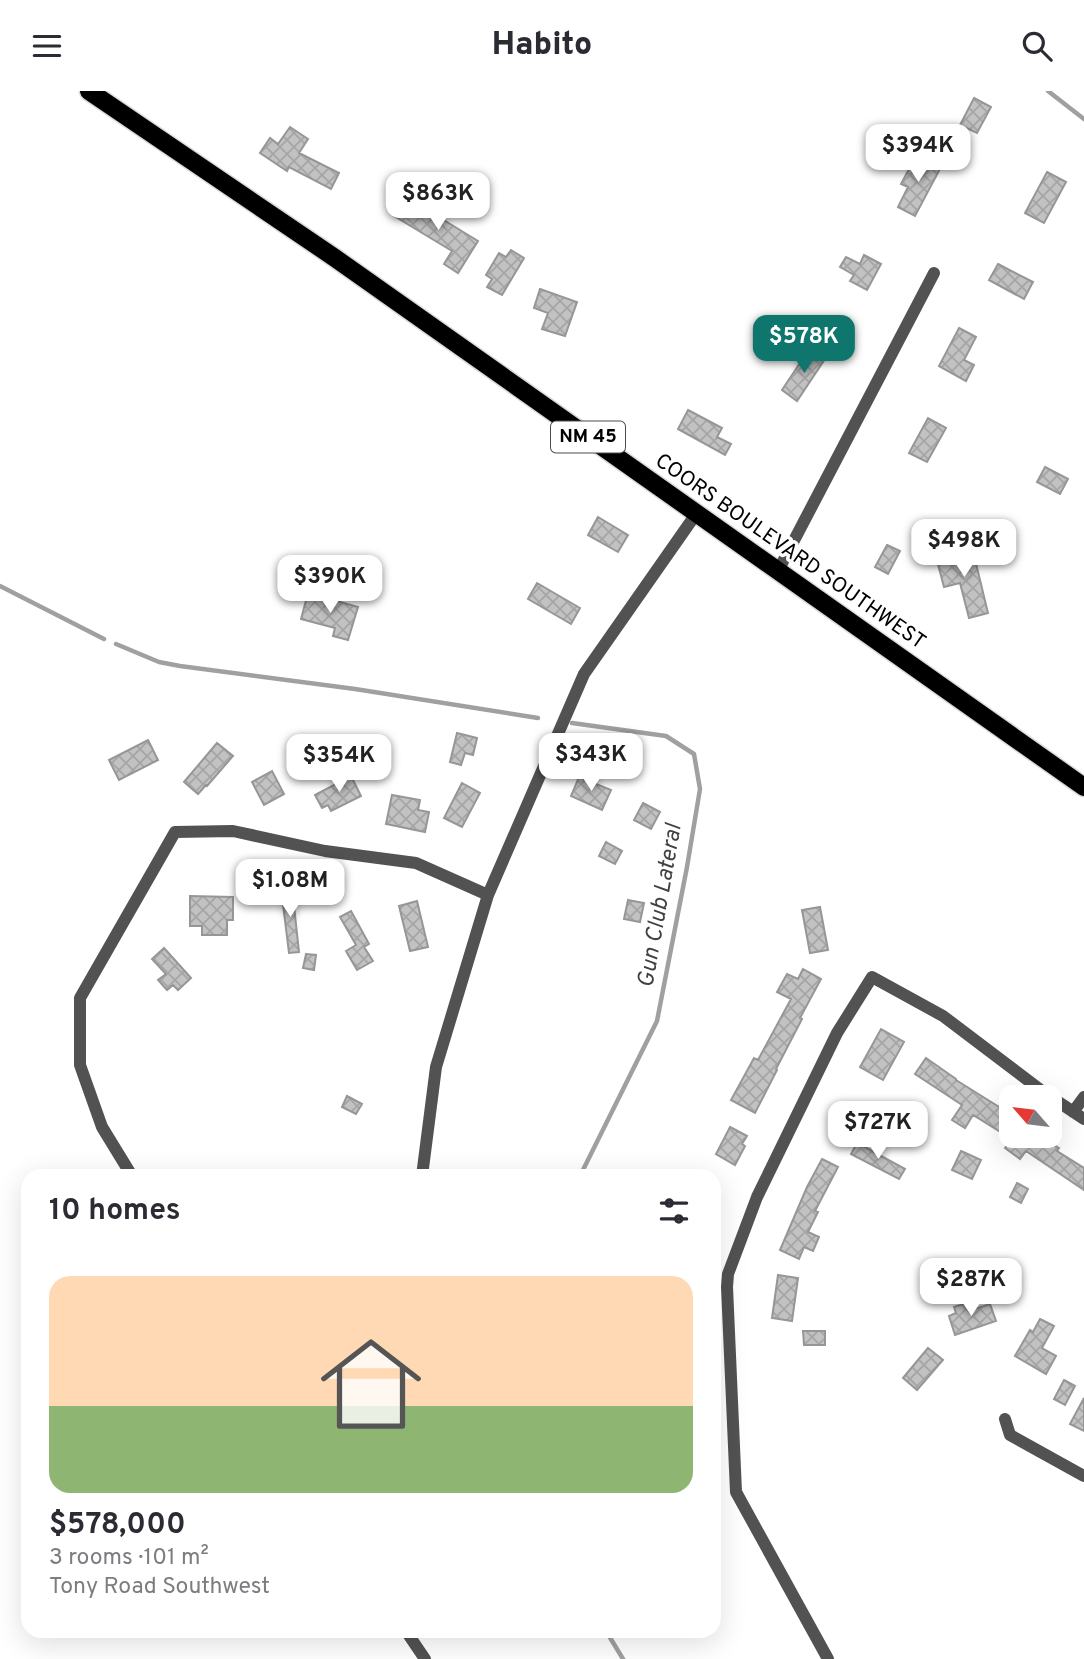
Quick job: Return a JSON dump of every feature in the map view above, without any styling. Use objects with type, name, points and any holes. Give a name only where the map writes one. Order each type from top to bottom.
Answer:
[{"type":"main road","name":"COORS BOULEVARD SOUTHWEST","points":[[90,91],[335,258],[1084,787]]},
{"type":"street","points":[[778,571],[934,273]]},
{"type":"street","points":[[423,1169],[436,1067],[488,895],[584,674],[696,513]]},
{"type":"street","points":[[128,1169],[102,1127],[80,1065],[80,998],[175,832],[233,831],[325,851],[416,863],[488,895]]},
{"type":"street","points":[[828,1659],[736,1492],[727,1287],[728,1273],[757,1197],[837,1033],[872,978],[943,1016],[1079,1116],[1084,1097]]},
{"type":"street","points":[[1004,1419],[1010,1435],[1084,1476]]},
{"type":"street","points":[[411,1638],[425,1659]]},
{"type":"building","points":[[974,98],[991,107],[977,133],[960,125]]},
{"type":"building","points":[[290,127],[308,139],[299,153],[339,173],[331,189],[289,167],[287,171],[260,153],[270,138],[278,144]]},
{"type":"building","points":[[917,154],[941,167],[915,216],[898,207],[908,187],[901,184]]},
{"type":"building","points":[[1047,172],[1066,182],[1044,223],[1025,213]]},
{"type":"building","points":[[406,197],[478,241],[458,273],[444,264],[452,251],[394,216]]},
{"type":"building","points":[[511,250],[524,258],[502,295],[487,287],[492,279],[486,275],[499,253],[506,257]]},
{"type":"building","points":[[864,255],[881,264],[867,290],[850,281],[854,275],[840,267],[846,257],[860,264]]},
{"type":"building","points":[[998,264],[1033,282],[1024,299],[989,280]]},
{"type":"building","points":[[540,289],[577,302],[565,336],[542,329],[548,313],[534,308]]},
{"type":"building","points":[[959,328],[976,337],[964,360],[974,365],[966,381],[939,366]]},
{"type":"building","points":[[810,348],[825,359],[797,401],[782,390]]},
{"type":"building","points":[[688,410],[722,428],[717,437],[731,444],[725,455],[678,429]]},
{"type":"building","points":[[928,418],[946,428],[927,462],[909,453]]},
{"type":"building","points":[[1045,467],[1068,479],[1060,494],[1037,482]]},
{"type":"building","points":[[598,517],[628,535],[618,552],[588,535]]},
{"type":"building","points":[[887,545],[900,551],[888,574],[875,567]]},
{"type":"building","points":[[972,547],[988,613],[969,618],[960,583],[944,587],[936,557]]},
{"type":"building","points":[[537,583],[580,608],[571,624],[528,599]]},
{"type":"building","points":[[308,593],[358,607],[348,640],[333,636],[335,628],[301,619]]},
{"type":"building","points":[[457,733],[477,738],[473,755],[465,753],[461,765],[450,762]]},
{"type":"building","points":[[148,740],[158,760],[119,780],[109,760]]},
{"type":"building","points":[[217,743],[233,756],[198,794],[184,782]]},
{"type":"building","points":[[272,771],[284,794],[264,805],[252,782]]},
{"type":"building","points":[[351,776],[361,796],[331,811],[328,805],[322,808],[315,795]]},
{"type":"building","points":[[579,777],[611,790],[602,810],[571,796]]},
{"type":"building","points":[[462,783],[480,793],[462,827],[444,818]]},
{"type":"building","points":[[392,795],[420,800],[418,810],[429,812],[425,832],[386,824]]},
{"type":"building","points":[[643,803],[660,812],[651,829],[634,820]]},
{"type":"building","points":[[606,842],[622,851],[615,864],[599,856]]},
{"type":"building","points":[[292,887],[299,952],[289,953],[281,888]]},
{"type":"building","points":[[190,896],[233,897],[233,920],[227,920],[227,935],[202,935],[202,926],[190,926]]},
{"type":"building","points":[[628,900],[644,903],[640,922],[624,919]]},
{"type":"building","points":[[417,901],[428,947],[410,951],[399,906]]},
{"type":"building","points":[[820,907],[828,950],[810,953],[802,910]]},
{"type":"building","points":[[351,911],[369,944],[364,947],[373,961],[357,970],[346,951],[356,945],[340,917]]},
{"type":"building","points":[[164,948],[191,978],[178,990],[173,985],[167,990],[158,980],[166,974],[152,959]]},
{"type":"building","points":[[306,954],[316,955],[314,970],[303,968]]},
{"type":"building","points":[[803,969],[821,979],[755,1113],[731,1100],[754,1058],[758,1060],[791,999],[777,992],[787,974],[798,979]]},
{"type":"building","points":[[881,1029],[904,1042],[883,1080],[860,1067]]},
{"type":"building","points":[[926,1058],[999,1107],[999,1131],[973,1115],[965,1128],[952,1120],[962,1105],[915,1074]]},
{"type":"building","points":[[347,1096],[362,1104],[356,1114],[342,1107]]},
{"type":"building","points":[[730,1127],[747,1136],[735,1165],[716,1154]]},
{"type":"building","points":[[857,1143],[905,1169],[899,1179],[851,1154]]},
{"type":"building","points":[[1005,1148],[1059,1148],[1057,1151],[1084,1168],[1084,1190],[1026,1151],[1020,1159]]},
{"type":"building","points":[[961,1151],[981,1160],[972,1179],[952,1170]]},
{"type":"building","points":[[822,1159],[838,1167],[815,1211],[818,1212],[808,1232],[819,1237],[813,1251],[804,1247],[799,1259],[780,1250]]},
{"type":"building","points":[[1017,1183],[1028,1189],[1021,1203],[1010,1197]]},
{"type":"building","points":[[778,1275],[798,1278],[792,1321],[772,1318]]},
{"type":"building","points":[[970,1302],[972,1310],[990,1304],[996,1321],[955,1335],[949,1316],[956,1313],[954,1307]]},
{"type":"building","points":[[1040,1319],[1054,1326],[1042,1348],[1056,1356],[1046,1374],[1015,1356],[1030,1330],[1033,1332]]},
{"type":"building","points":[[803,1331],[825,1331],[825,1345],[804,1345]]},
{"type":"building","points":[[928,1348],[943,1360],[917,1390],[903,1378]]},
{"type":"building","points":[[1064,1380],[1075,1386],[1065,1405],[1054,1399]]},
{"type":"building","points":[[1084,1398],[1084,1431],[1070,1424]]},
{"type":"waterway","points":[[1048,91],[1084,119]]},
{"type":"waterway","name":"Gun Club Lateral","points":[[0,586],[104,639]]},
{"type":"waterway","name":"Gun Club Lateral","points":[[116,644],[159,662],[180,666],[355,689],[538,718]]},
{"type":"waterway","name":"Gun Club Lateral","points":[[572,723],[666,736],[694,754],[700,789],[657,1021],[583,1169]]},
{"type":"waterway","name":"Gun Club Lateral","points":[[610,1638],[623,1659]]}]
